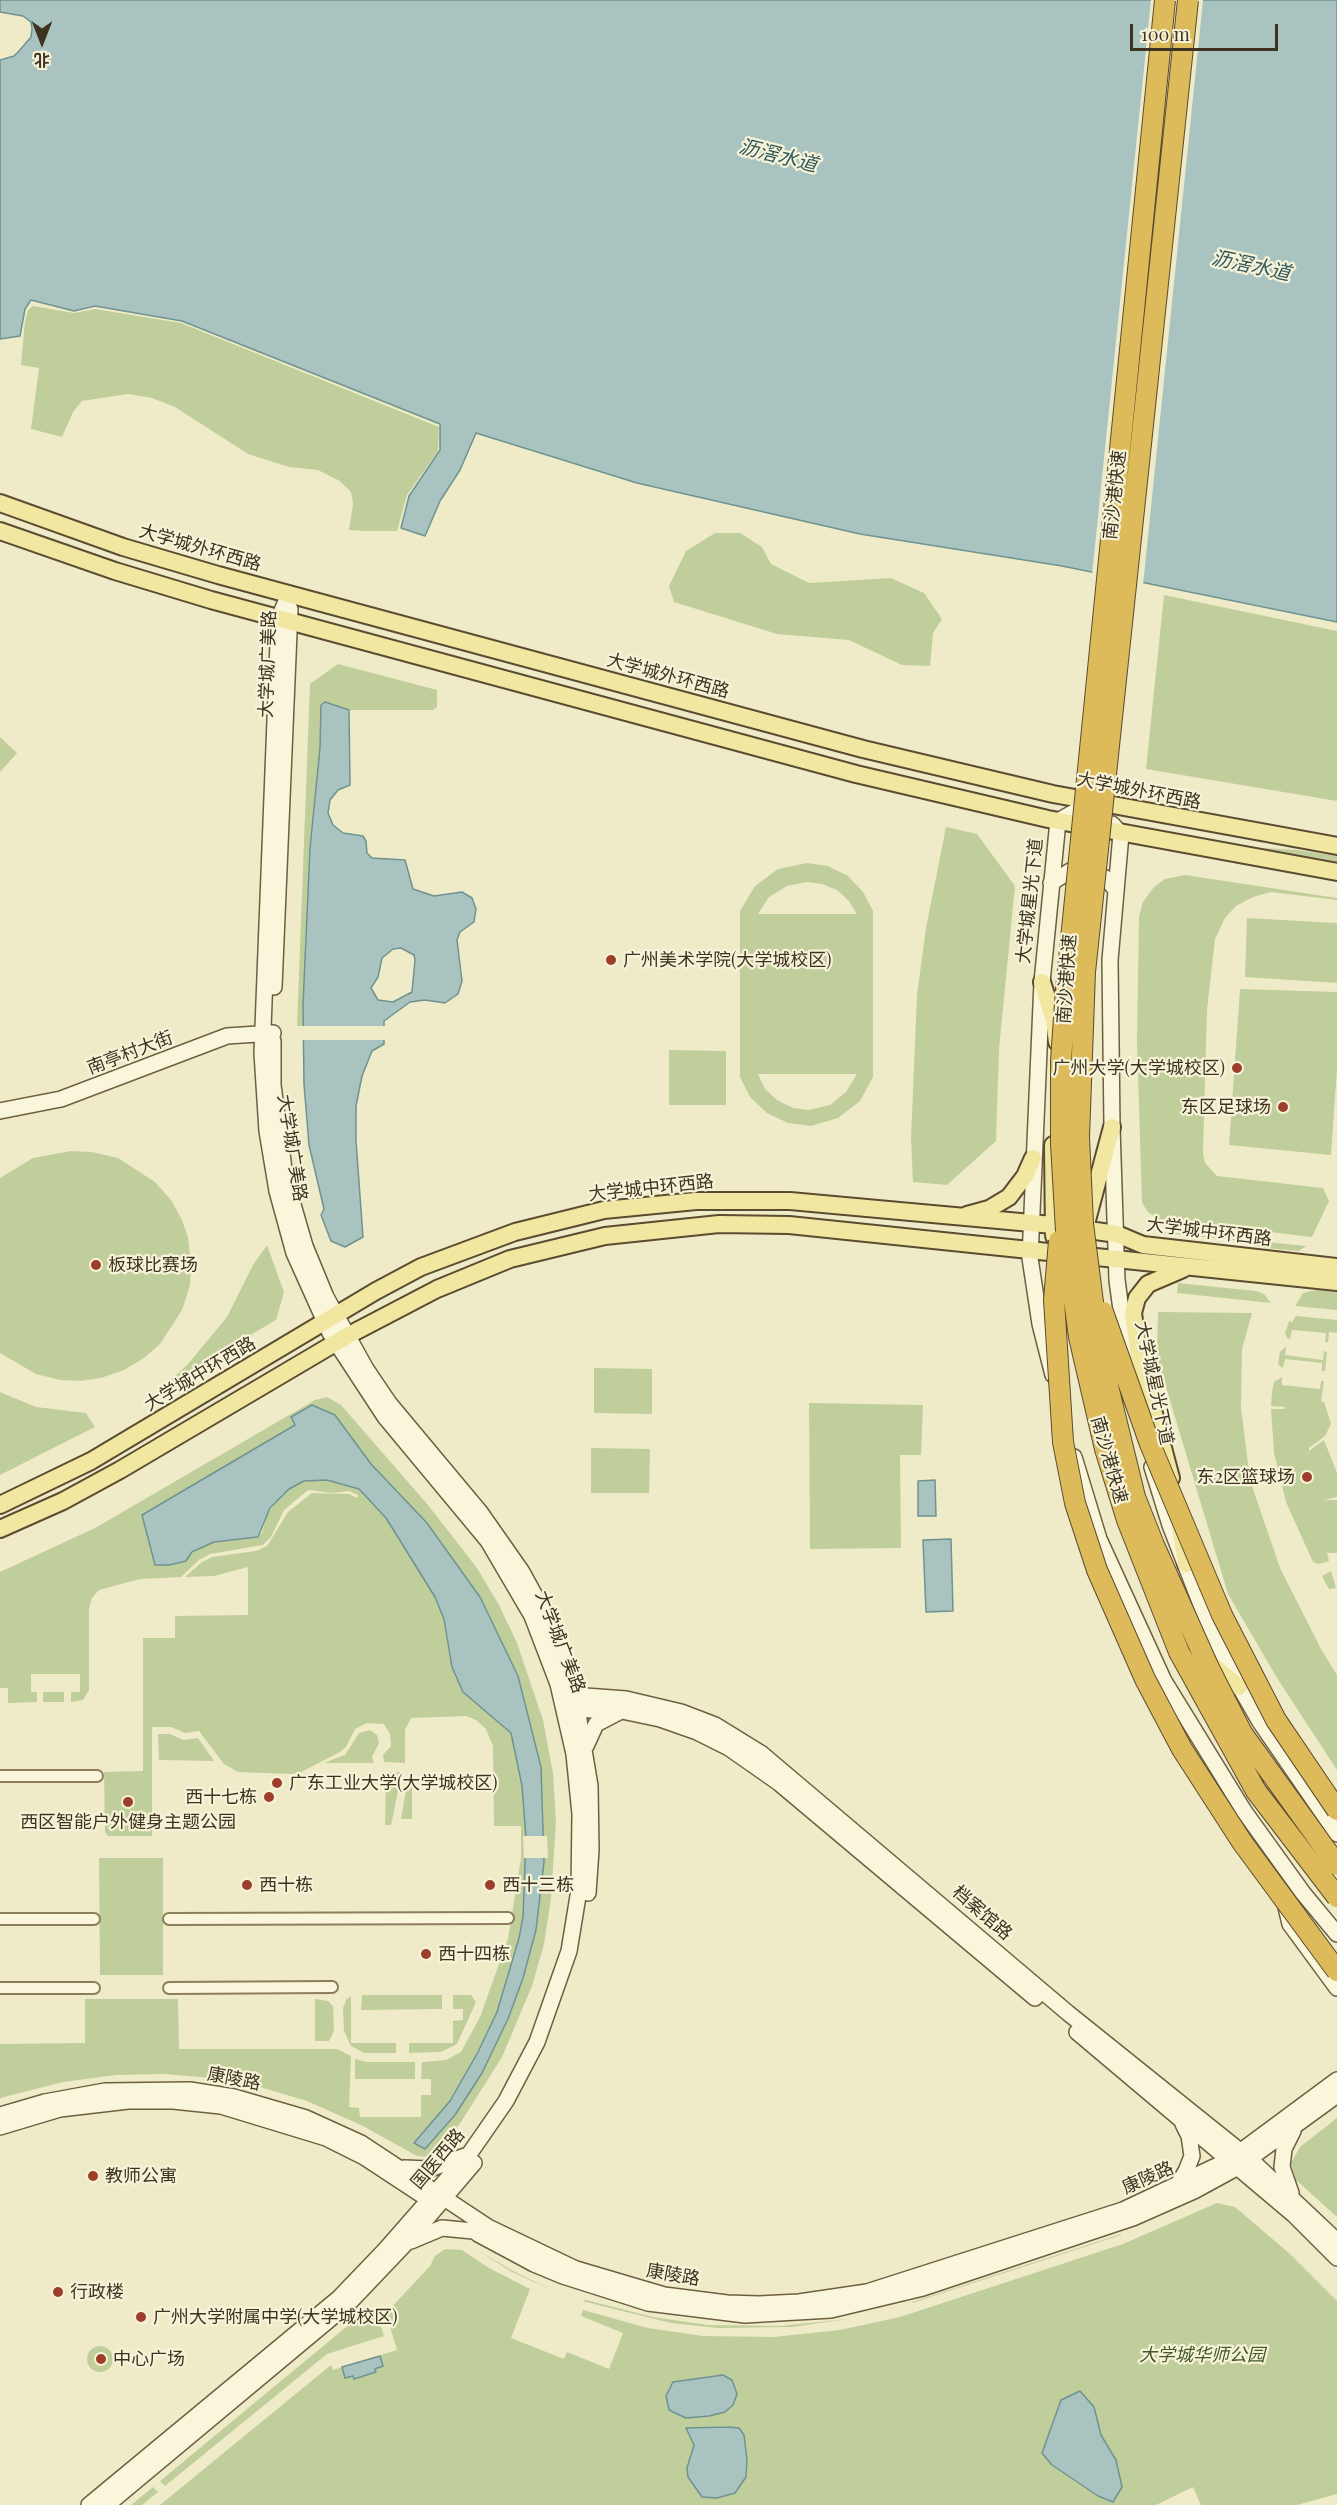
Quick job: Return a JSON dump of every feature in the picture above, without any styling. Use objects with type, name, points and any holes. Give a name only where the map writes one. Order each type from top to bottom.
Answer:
[{"type":"highway","name":"南沙港快速","points":[[1165,0],[1066,989],[1061,1061],[1063,1200],[1074,1307],[1093,1401],[1114,1482],[1138,1552],[1179,1652],[1220,1730],[1256,1791],[1337,1897]]},
{"type":"highway","name":"南沙港快速","points":[[1188,0],[1082,1009],[1079,1137],[1083,1224],[1099,1349],[1113,1410],[1135,1497],[1170,1586],[1242,1733],[1337,1865]]},
{"type":"highway","points":[[1063,1200],[1054,1300],[1057,1376],[1067,1472],[1093,1560],[1145,1679],[1182,1749],[1242,1842],[1337,1971]]},
{"type":"highway","points":[[1087,1265],[1133,1400],[1222,1615],[1276,1720],[1336,1826]]},
{"type":"main road","name":"大学城外环西路","points":[[0,503],[123,547],[265,588],[863,749],[1092,802],[1337,846]]},
{"type":"main road","points":[[0,531],[115,571],[258,613],[856,774],[1121,834],[1337,872]]},
{"type":"main road","points":[[258,613],[271,610],[274,602],[272,593],[265,588]]},
{"type":"main road","name":"大学城广美路","points":[[289,594],[284,620],[268,1033],[285,1177],[329,1319],[385,1417],[474,1522],[501,1561],[532,1616],[569,1703]]},
{"type":"main road","points":[[258,613],[270,625],[283,649],[299,634],[317,629]]},
{"type":"main road","points":[[1092,802],[1121,834]]},
{"type":"main road","name":"大学城星光下道","points":[[1092,802],[1058,821],[1051,884],[1042,981],[1030,1224],[1030,1250],[1040,1324],[1062,1411],[1099,1539],[1150,1652],[1189,1726],[1276,1856],[1337,1934]]},
{"type":"main road","name":"大学城星光下道","points":[[1121,834],[1109,990],[1116,1258],[1123,1337],[1145,1440],[1159,1494],[1210,1628],[1239,1687],[1260,1722],[1336,1826]]},
{"type":"main road","points":[[1051,884],[1070,871],[1093,871],[1107,879],[1116,890]]},
{"type":"main road","points":[[1042,981],[1054,1020],[1057,1044],[1053,1225],[1062,1411]]},
{"type":"main road","name":"南亭村大街","points":[[0,1111],[61,1099],[227,1036],[268,1033]]},
{"type":"main road","points":[[1112,1127],[1085,1229],[1087,1301],[1094,1361],[1110,1435],[1136,1533],[1170,1611],[1188,1645],[1239,1687]]},
{"type":"main road","points":[[958,1218],[989,1209],[1009,1197],[1025,1176],[1033,1158]]},
{"type":"main road","name":"大学城中环西路","points":[[0,1505],[91,1461],[421,1267],[470,1247],[527,1229],[604,1210],[696,1201],[763,1200],[1053,1225],[1117,1234],[1143,1245],[1337,1267]]},
{"type":"main road","name":"大学城中环西路","points":[[0,1529],[63,1501],[120,1470],[341,1340],[453,1281],[510,1259],[567,1244],[638,1232],[752,1223],[1055,1252],[1087,1265],[1116,1258],[1337,1282]]},
{"type":"main road","points":[[1186,1564],[1169,1471],[1136,1341],[1133,1313],[1137,1298],[1148,1284],[1177,1270],[1195,1267]]},
{"type":"main road","name":"档案馆路","points":[[569,1703],[626,1699],[681,1712],[715,1725],[762,1754],[1239,2160],[1337,2258]]},
{"type":"main road","name":"档案馆路","points":[[569,1703],[660,1719],[689,1729],[729,1748],[755,1766],[1180,2119],[1296,2201],[1337,2241]]},
{"type":"main road","name":"国医西路","points":[[89,2505],[324,2311],[484,2152],[527,2085],[547,2043],[567,1990],[581,1937],[590,1870],[591,1807],[585,1755],[569,1703]]},
{"type":"main road","name":"国医西路","points":[[107,2505],[314,2335],[348,2304],[401,2248],[495,2118],[528,2062],[554,1998],[568,1951],[579,1890],[580,1821],[569,1703]]},
{"type":"main road","points":[[585,1755],[588,1737],[596,1724],[622,1712]]},
{"type":"main road","points":[[1276,1856],[1290,1924],[1337,1988]]},
{"type":"main road","name":"康陵路","points":[[0,2127],[60,2109],[128,2101],[173,2101],[220,2106],[326,2138],[516,2243],[607,2280],[664,2295],[727,2303],[759,2304],[825,2300],[889,2286],[1094,2221],[1239,2160],[1337,2080]]},
{"type":"main road","name":"康陵路","points":[[0,2115],[45,2102],[105,2091],[199,2091],[244,2099],[306,2118],[361,2143],[396,2164],[473,2231],[534,2264],[587,2285],[629,2298],[717,2313],[805,2313],[891,2298],[1071,2241],[1143,2214],[1294,2128],[1337,2095]]},
{"type":"main road","points":[[1177,2186],[1192,2156],[1190,2136],[1180,2119]]},
{"type":"main road","points":[[1294,2128],[1284,2149],[1282,2167],[1284,2177],[1296,2201]]},
{"type":"main road","points":[[396,2164],[413,2169],[430,2169],[470,2152]]},
{"type":"main road","points":[[401,2248],[436,2229],[456,2228],[473,2231]]},
{"type":"street","points":[[0,1776],[97,1776]]},
{"type":"street","points":[[169,1919],[508,1918]]},
{"type":"street","points":[[0,1919],[94,1919]]},
{"type":"street","points":[[169,1988],[332,1987]]},
{"type":"street","points":[[0,1988],[94,1988]]},
{"type":"green space","points":[[33,306],[74,313],[95,309],[181,323],[439,427],[438,451],[407,495],[397,531],[364,531],[349,530],[353,504],[351,492],[340,481],[318,470],[289,467],[248,454],[175,407],[152,398],[128,394],[82,401],[73,412],[62,437],[31,429],[39,368],[21,365],[25,321],[28,310]]},
{"type":"green space","points":[[715,533],[740,533],[762,547],[771,564],[809,583],[891,578],[924,593],[942,619],[933,633],[930,666],[902,665],[849,640],[777,634],[674,602],[669,586],[686,551]]},
{"type":"green space","points":[[1164,595],[1337,631],[1337,801],[1146,769]]},
{"type":"green space","points":[[338,664],[437,690],[437,707],[433,710],[349,710],[325,702],[321,705],[320,748],[310,848],[303,1026],[297,1026],[310,684]]},
{"type":"green space","points":[[0,737],[17,753],[0,772]]},
{"type":"green space","points":[[946,827],[977,834],[1015,886],[999,1049],[996,1141],[947,1185],[913,1182],[911,1139],[917,995],[926,928]]},
{"type":"green space","points":[[1229,846],[1297,850],[1337,856],[1337,865]]},
{"type":"green space","points":[[807,863],[828,866],[848,876],[863,892],[873,911],[873,1077],[860,1101],[838,1118],[811,1126],[788,1123],[767,1113],[750,1097],[740,1077],[740,911],[755,886],[778,869]],"holes":[[[807,882],[822,884],[837,890],[849,901],[857,914],[758,914],[769,897],[787,886]],[[758,1074],[857,1074],[846,1092],[830,1105],[809,1110],[793,1108],[777,1100],[765,1089]]]},
{"type":"green space","points":[[1185,875],[1337,898],[1337,900],[1271,892],[1253,897],[1236,906],[1225,918],[1215,939],[1207,1010],[1203,1153],[1205,1163],[1217,1176],[1323,1188],[1329,1201],[1312,1237],[1159,1219],[1148,1212],[1142,1203],[1137,1041],[1139,917],[1143,902],[1154,887],[1165,879]]},
{"type":"green space","points":[[1247,918],[1337,923],[1337,983],[1245,977]]},
{"type":"green space","name":"东区足球场","points":[[1240,989],[1337,992],[1337,1069],[1331,1155],[1229,1145]]},
{"type":"green space","points":[[669,1050],[726,1051],[726,1105],[669,1105]]},
{"type":"green space","name":"板球比赛场","points":[[71,1151],[92,1152],[118,1158],[155,1182],[171,1200],[182,1220],[188,1237],[191,1264],[190,1285],[182,1310],[160,1344],[144,1358],[124,1370],[101,1378],[80,1381],[60,1380],[36,1374],[0,1353],[0,1178],[33,1158]]},
{"type":"green space","points":[[1145,1228],[1307,1246],[1298,1251],[1265,1248],[1234,1240],[1165,1233]]},
{"type":"green space","points":[[267,1245],[284,1292],[276,1320],[165,1385],[188,1364],[227,1317],[253,1265]]},
{"type":"green space","points":[[1178,1283],[1256,1291],[1264,1294],[1271,1303],[1177,1293]]},
{"type":"green space","points":[[1317,1290],[1337,1292],[1337,1310],[1295,1306],[1303,1293]]},
{"type":"green space","points":[[1158,1312],[1252,1313],[1242,1349],[1241,1407],[1250,1480],[1280,1568],[1321,1649],[1337,1675],[1337,1770],[1277,1678],[1228,1594],[1157,1357]]},
{"type":"green space","points":[[1296,1316],[1337,1320],[1337,1333],[1329,1332],[1328,1342],[1325,1342],[1326,1333],[1292,1330],[1290,1339],[1287,1338],[1285,1333],[1289,1321],[1292,1322]]},
{"type":"green space","points":[[1286,1346],[1285,1355],[1323,1360],[1324,1351],[1327,1352],[1325,1371],[1322,1371],[1322,1363],[1285,1359],[1283,1368],[1281,1367],[1278,1364],[1280,1352]]},
{"type":"green space","points":[[594,1368],[652,1369],[652,1414],[594,1413]]},
{"type":"green space","points":[[1282,1377],[1282,1385],[1320,1389],[1321,1381],[1324,1381],[1321,1401],[1324,1402],[1331,1424],[1325,1436],[1309,1448],[1309,1451],[1324,1440],[1337,1473],[1337,1497],[1324,1500],[1337,1500],[1337,1553],[1327,1553],[1329,1561],[1319,1564],[1313,1562],[1286,1502],[1274,1453],[1271,1409],[1284,1409],[1285,1407],[1271,1406],[1272,1392],[1274,1382]]},
{"type":"green space","points":[[0,1392],[36,1407],[86,1413],[95,1427],[0,1475]]},
{"type":"green space","points":[[327,1397],[341,1405],[428,1505],[477,1568],[499,1605],[517,1643],[543,1720],[553,1773],[556,1822],[551,1899],[544,1944],[532,1986],[502,2057],[461,2122],[440,2149],[426,2157],[417,2156],[361,2125],[307,2101],[260,2087],[211,2078],[164,2074],[116,2075],[63,2082],[0,2098],[0,2044],[85,2043],[85,1999],[178,1999],[179,2049],[337,2049],[351,2056],[349,2107],[359,2108],[360,2117],[421,2117],[421,2095],[431,2095],[431,2079],[421,2079],[422,2062],[446,2060],[461,2052],[480,2017],[508,1939],[521,1858],[521,1826],[494,1826],[493,1746],[486,1729],[476,1720],[466,1716],[411,1718],[405,1730],[405,1763],[384,1762],[383,1755],[391,1746],[390,1734],[384,1724],[367,1723],[355,1729],[346,1747],[340,1752],[301,1772],[292,1774],[238,1772],[224,1764],[199,1731],[185,1733],[171,1727],[152,1727],[152,1836],[108,1836],[105,1832],[104,1772],[143,1771],[143,1638],[175,1638],[175,1616],[248,1615],[248,1567],[214,1576],[185,1577],[202,1562],[212,1557],[256,1551],[267,1546],[288,1512],[312,1493],[349,1494],[357,1498],[358,1495],[349,1491],[333,1493],[308,1490],[284,1510],[271,1537],[263,1545],[210,1554],[199,1560],[181,1577],[140,1579],[99,1590],[92,1598],[89,1609],[89,1690],[83,1700],[71,1702],[71,1692],[80,1692],[80,1674],[31,1674],[31,1692],[37,1692],[37,1702],[8,1703],[8,1688],[0,1688],[0,1572],[95,1528],[315,1400]],"holes":[[[312,1405],[335,1415],[371,1464],[436,1534],[480,1597],[518,1676],[541,1767],[544,1862],[536,1930],[523,1978],[508,2019],[482,2073],[455,2115],[425,2149],[415,2143],[450,2101],[478,2052],[497,2012],[519,1938],[523,1917],[526,1838],[523,1794],[511,1733],[463,1692],[452,1667],[444,1619],[435,1597],[386,1518],[359,1489],[326,1480],[304,1481],[289,1489],[275,1503],[267,1515],[262,1533],[256,1538],[214,1542],[169,1565],[155,1565],[143,1515],[295,1425],[291,1418]]]},
{"type":"green space","points":[[809,1403],[923,1405],[921,1455],[900,1455],[901,1548],[810,1549]]},
{"type":"green space","points":[[591,1448],[650,1449],[649,1493],[591,1493]]},
{"type":"green space","points":[[1331,1571],[1336,1588],[1329,1589],[1322,1576]]},
{"type":"green space","points":[[43,1692],[64,1692],[64,1702],[43,1702]]},
{"type":"green space","points":[[370,1730],[377,1735],[379,1743],[372,1757],[374,1763],[324,1763],[345,1755],[359,1733]]},
{"type":"green space","points":[[158,1734],[170,1734],[183,1740],[198,1738],[214,1761],[159,1760]]},
{"type":"green space","points":[[386,1772],[402,1772],[391,1825],[385,1825]]},
{"type":"green space","points":[[412,1772],[412,1819],[401,1819],[407,1784]]},
{"type":"green space","points":[[99,1858],[163,1858],[163,1975],[100,1975]]},
{"type":"green space","points":[[362,1995],[442,1995],[442,2009],[361,2010]]},
{"type":"green space","points":[[453,1995],[471,1995],[476,2002],[457,2044],[441,2052],[409,2053],[409,2043],[453,2043],[453,2021],[463,2020],[463,2009],[453,2009]]},
{"type":"green space","points":[[351,1996],[351,2043],[396,2043],[396,2053],[364,2053],[351,2046],[344,2031],[343,2008],[346,2000]]},
{"type":"green space","points":[[315,1999],[328,2001],[333,2006],[334,2031],[329,2041],[315,2041]]},
{"type":"green space","points":[[355,2059],[366,2062],[415,2062],[415,2079],[355,2079]]},
{"type":"green space","points":[[1337,2118],[1337,2217],[1296,2180],[1291,2163],[1300,2147]]},
{"type":"green space","name":"大学城华师公园","points":[[1217,2203],[1235,2207],[1289,2253],[1337,2301],[1337,2494],[1297,2505],[1201,2505],[1193,2487],[1156,2505],[160,2505],[331,2365],[333,2370],[397,2350],[386,2313],[430,2266],[435,2256],[445,2249],[462,2250],[489,2268],[530,2289],[511,2338],[564,2359],[567,2352],[609,2369],[623,2333],[581,2316],[583,2310],[648,2328],[703,2336],[774,2337],[840,2330],[900,2317],[1123,2244]]},
{"type":"green space","points":[[1121,2235],[912,2303],[912,2302]]},
{"type":"green space","points":[[474,2248],[513,2271],[554,2291],[512,2272]]},
{"type":"green space","points":[[586,2300],[653,2317],[708,2325],[780,2326],[848,2319],[792,2327],[718,2328],[671,2323],[582,2301]]},
{"type":"green space","points":[[368,2309],[375,2309],[384,2336],[327,2354],[165,2486],[160,2481]]},
{"type":"green space","points":[[100,2346],[109,2350],[113,2359],[109,2368],[100,2372],[91,2368],[87,2359],[91,2350]]},
{"type":"green space","points":[[153,2487],[158,2492],[142,2505],[131,2505]]},
{"type":"water","name":"沥滘水道","points":[[0,0],[1337,0],[1337,622],[1062,566],[860,534],[637,483],[476,433],[460,470],[440,501],[425,536],[401,528],[409,496],[440,450],[440,424],[182,321],[95,306],[74,311],[31,300],[25,309],[20,336],[0,339],[0,60],[14,56],[31,37],[32,29],[31,22],[23,16],[0,12]]},
{"type":"water","points":[[325,702],[349,710],[350,785],[338,790],[330,800],[328,813],[333,825],[343,833],[363,836],[367,853],[372,858],[405,860],[413,889],[434,896],[462,892],[472,898],[476,909],[474,922],[460,932],[457,940],[462,981],[458,994],[445,1003],[425,1000],[410,1002],[384,1021],[384,1044],[372,1051],[362,1076],[356,1106],[356,1141],[363,1237],[345,1247],[331,1241],[321,1215],[324,1209],[309,1145],[304,1084],[303,1005],[310,848],[320,748],[321,705]],"holes":[[[401,948],[414,955],[412,992],[393,1002],[378,1000],[371,988],[378,977],[382,958],[393,949]]]},
{"type":"water","points":[[312,1405],[335,1415],[371,1464],[427,1523],[480,1597],[518,1676],[541,1767],[544,1862],[536,1930],[523,1978],[508,2019],[482,2073],[455,2115],[425,2149],[414,2143],[450,2101],[478,2052],[497,2012],[519,1938],[523,1917],[526,1838],[522,1786],[511,1733],[463,1692],[452,1667],[444,1619],[435,1597],[386,1518],[359,1489],[327,1480],[304,1481],[289,1489],[270,1508],[258,1537],[214,1542],[192,1552],[186,1561],[169,1565],[155,1565],[142,1515],[295,1425],[291,1417]]},
{"type":"water","points":[[935,1480],[936,1516],[918,1516],[918,1481]]},
{"type":"water","points":[[951,1539],[953,1611],[926,1612],[923,1540]]},
{"type":"water","points":[[380,2356],[383,2366],[375,2369],[376,2372],[354,2379],[353,2376],[345,2378],[342,2367]]},
{"type":"water","points":[[723,2375],[732,2380],[737,2394],[733,2405],[725,2412],[686,2418],[669,2410],[666,2396],[673,2382]]},
{"type":"water","points":[[1080,2391],[1094,2407],[1101,2435],[1116,2460],[1122,2487],[1113,2502],[1098,2496],[1052,2465],[1042,2453],[1061,2400]]},
{"type":"water","points":[[686,2428],[739,2428],[744,2435],[747,2460],[746,2477],[735,2493],[717,2498],[702,2497],[688,2477],[687,2468],[694,2445]]},
{"type":"pier","points":[[1151,0],[1203,0],[1143,585],[1092,575]]},
{"type":"pier","points":[[300,1026],[385,1026],[385,1040],[300,1040]]},
{"type":"pier","points":[[523,1836],[547,1836],[548,1858],[524,1858]]},
{"type":"place","name":"广州美术学院(大学城校区)","points":[[611,960]]},
{"type":"place","name":"广州大学(大学城校区)","points":[[1237,1068]]},
{"type":"place","name":"东区足球场","points":[[1283,1107]]},
{"type":"place","name":"板球比赛场","points":[[96,1265]]},
{"type":"place","name":"东2区篮球场","points":[[1307,1477]]},
{"type":"place","name":"广东工业大学(大学城校区)","points":[[277,1783]]},
{"type":"place","name":"西十七栋","points":[[269,1797]]},
{"type":"place","name":"西区智能户外健身主题公园","points":[[128,1802]]},
{"type":"place","name":"西十栋","points":[[247,1885]]},
{"type":"place","name":"西十三栋","points":[[490,1885]]},
{"type":"place","name":"西十四栋","points":[[426,1954]]},
{"type":"place","name":"教师公寓","points":[[93,2176]]},
{"type":"place","name":"行政楼","points":[[58,2292]]},
{"type":"place","name":"广州大学附属中学(大学城校区)","points":[[141,2317]]},
{"type":"place","name":"中心广场","points":[[101,2359]]}]
